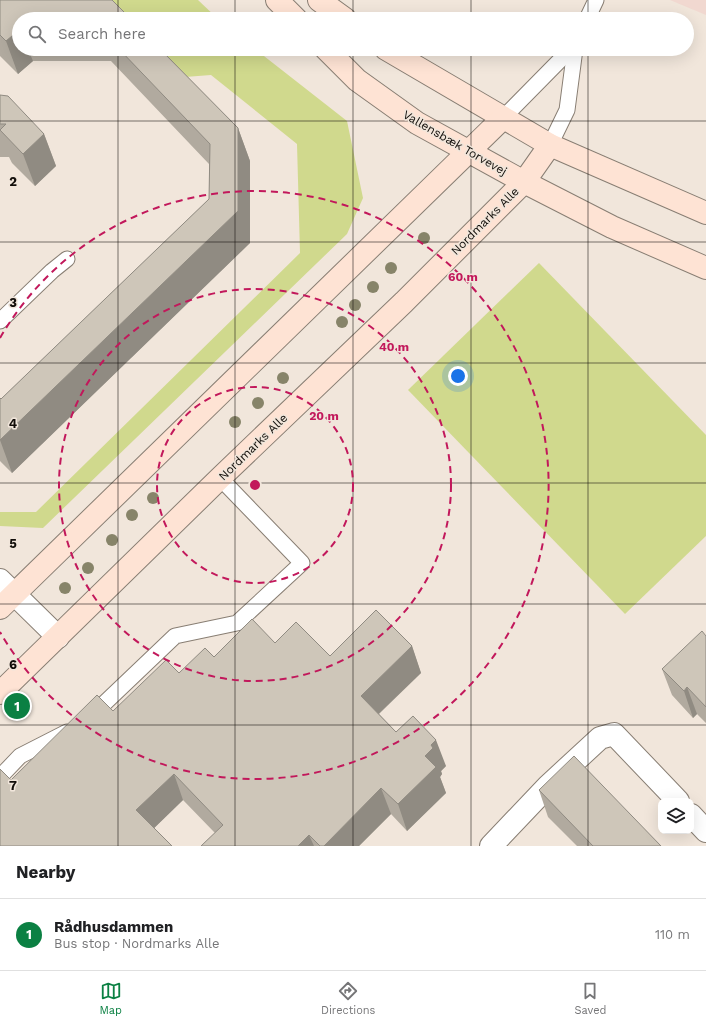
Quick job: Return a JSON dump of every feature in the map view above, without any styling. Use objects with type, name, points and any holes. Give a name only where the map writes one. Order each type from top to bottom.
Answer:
[{"type":"street","points":[[277,0],[289,12]]},
{"type":"street","points":[[319,0],[335,12]]},
{"type":"street","name":"Vallensbæk Torvevej","points":[[333,56],[357,80],[417,123],[524,182],[612,227],[706,268]]},
{"type":"street","points":[[398,56],[550,146],[706,213]]},
{"type":"street","points":[[58,637],[5,594],[503,118]]},
{"type":"street","name":"Nordmarks Alle","points":[[0,693],[220,478],[404,302],[524,182],[550,146]]},
{"type":"street","points":[[491,846],[548,786],[600,738],[614,734],[675,798]]},
{"type":"street","points":[[694,818],[706,831]]},
{"type":"lane","points":[[590,12],[596,0]]},
{"type":"lane","points":[[503,118],[564,56]]},
{"type":"lane","points":[[550,146],[567,110],[574,56]]},
{"type":"lane","points":[[0,322],[52,271],[67,259]]},
{"type":"lane","points":[[0,777],[20,756],[80,725],[176,636],[237,623],[302,563],[220,478]]},
{"type":"shaded area","points":[[670,0],[706,0],[706,15]]},
{"type":"green space","points":[[105,0],[198,0],[211,12],[118,12]]},
{"type":"green space","points":[[163,56],[264,56],[347,121],[363,198],[347,234],[43,528],[0,526],[0,512],[36,512],[300,253],[297,144],[211,75],[185,77]]},
{"type":"green space","points":[[539,263],[706,435],[706,536],[625,614],[408,390]]},
{"type":"building","points":[[0,0],[112,0],[124,12],[12,12],[12,36],[6,41],[0,35]]},
{"type":"building","points":[[126,56],[167,56],[238,128],[238,211],[0,440],[0,398],[1,399],[209,199],[210,144]]},
{"type":"building","points":[[0,95],[8,96],[44,134],[23,154],[0,130],[6,124],[0,124]]},
{"type":"building","points":[[376,610],[412,646],[361,696],[396,732],[413,716],[436,740],[431,745],[433,748],[425,756],[436,767],[398,804],[381,788],[324,846],[320,846],[309,835],[298,846],[201,846],[223,825],[174,774],[136,810],[172,846],[0,846],[0,769],[11,780],[97,695],[113,711],[166,660],[179,673],[205,648],[214,657],[252,619],[275,643],[296,622],[330,656]]},
{"type":"building","points":[[702,631],[706,636],[706,707],[687,687],[684,691],[662,669]]},
{"type":"building","points":[[574,756],[661,846],[593,846],[539,790]]},
{"type":"place","name":"Rådhusdammen","points":[[17,706]]}]
